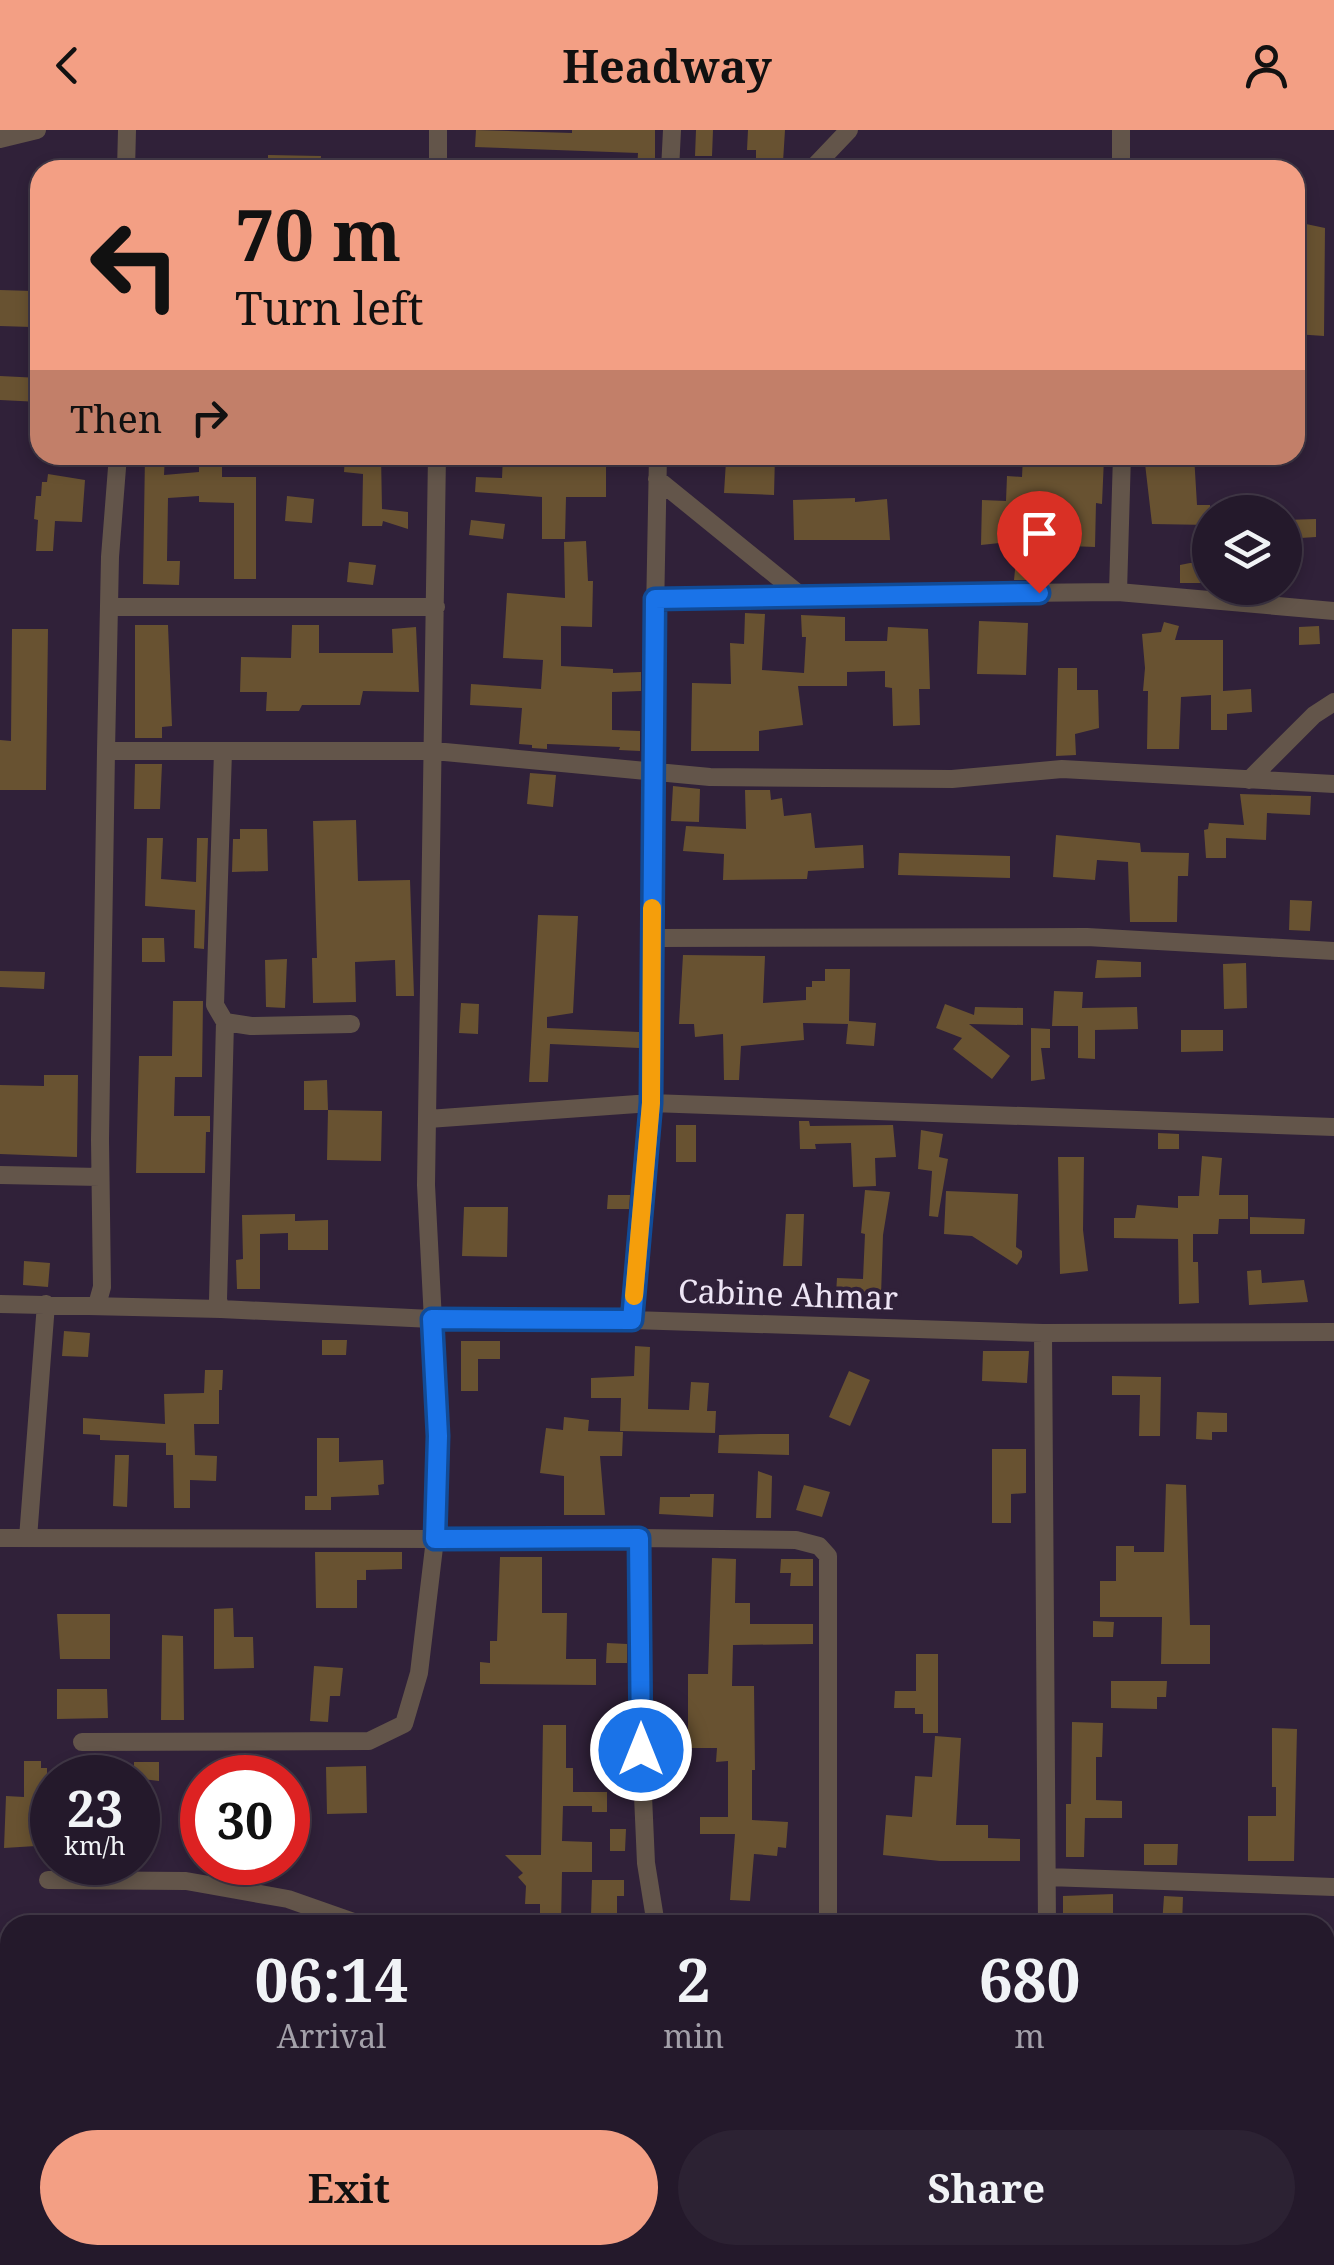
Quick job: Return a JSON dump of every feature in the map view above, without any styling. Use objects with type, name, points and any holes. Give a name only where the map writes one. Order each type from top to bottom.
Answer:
[{"type":"street","points":[[0,140],[38,130]]},
{"type":"street","points":[[126,160],[127,130]]},
{"type":"street","points":[[438,130],[438,160]]},
{"type":"street","points":[[670,160],[672,130]]},
{"type":"street","points":[[820,160],[848,130]]},
{"type":"street","points":[[1121,130],[1122,160]]},
{"type":"street","points":[[97,1305],[102,1287],[108,607],[117,465]]},
{"type":"street","points":[[82,1742],[369,1741],[404,1724],[419,1674],[435,1539],[438,1436],[426,1217],[437,465]]},
{"type":"street","points":[[632,1320],[651,1103],[658,465]]},
{"type":"street","points":[[1118,592],[1122,465]]},
{"type":"street","points":[[657,479],[800,595]]},
{"type":"street","points":[[655,599],[1118,592],[1334,611]]},
{"type":"street","points":[[108,607],[436,608]]},
{"type":"street","points":[[1249,780],[1314,715],[1334,702]]},
{"type":"street","points":[[106,751],[434,750],[710,778],[952,779],[1062,769],[1334,784]]},
{"type":"street","points":[[221,1309],[218,1300],[225,1022],[215,1005],[223,751]]},
{"type":"street","points":[[652,938],[1087,937],[1334,951]]},
{"type":"street","points":[[225,1022],[251,1026],[351,1024]]},
{"type":"street","points":[[428,1119],[651,1103],[1334,1127]]},
{"type":"street","points":[[0,1176],[100,1177]]},
{"type":"street","name":"Cabine Ahmar","points":[[0,1304],[1043,1333],[1334,1332]]},
{"type":"street","points":[[28,1538],[46,1304]]},
{"type":"street","points":[[1043,1333],[1047,1915]]},
{"type":"street","points":[[0,1538],[639,1538],[796,1540],[819,1546],[828,1556],[828,1915]]},
{"type":"street","points":[[639,1538],[641,1750],[646,1863],[654,1915]]},
{"type":"street","points":[[1047,1877],[1334,1887]]},
{"type":"street","points":[[160,1881],[186,1881],[288,1899],[334,1915]]},
{"type":"building","points":[[476,130],[655,130],[655,160],[638,160],[638,153],[475,147]]},
{"type":"building","points":[[696,130],[713,130],[712,156],[695,156]]},
{"type":"building","points":[[748,130],[785,130],[783,160],[756,160],[756,150],[747,150]]},
{"type":"building","points":[[268,155],[321,156],[321,160],[268,160]]},
{"type":"building","points":[[1306,224],[1325,228],[1324,336],[1305,335]]},
{"type":"building","points":[[0,290],[30,291],[30,327],[0,326]]},
{"type":"building","points":[[0,376],[30,378],[30,402],[0,400]]},
{"type":"building","points":[[145,465],[164,465],[164,475],[199,472],[199,467],[222,467],[222,477],[256,477],[256,579],[234,579],[234,503],[199,502],[199,496],[168,498],[167,561],[180,561],[179,585],[143,584]]},
{"type":"building","points":[[344,465],[381,465],[382,509],[408,512],[408,529],[383,521],[382,526],[362,526],[363,474],[344,472]]},
{"type":"building","points":[[503,465],[606,465],[606,497],[566,497],[565,539],[542,539],[542,497],[475,492],[476,477],[502,478]]},
{"type":"building","points":[[726,465],[775,465],[774,495],[724,493]]},
{"type":"building","points":[[1023,465],[1104,465],[1102,504],[1096,503],[1095,547],[1044,545],[1042,580],[1014,580],[1018,541],[981,545],[982,500],[1006,501],[1007,476],[1022,477]]},
{"type":"building","points":[[1145,465],[1195,465],[1196,495],[1192,495],[1192,525],[1152,524]]},
{"type":"building","points":[[48,474],[85,480],[82,522],[55,521],[53,551],[36,551],[36,496],[41,496],[42,482],[47,482]]},
{"type":"building","points":[[287,496],[314,499],[312,523],[285,521]]},
{"type":"building","points":[[855,498],[855,502],[887,499],[890,540],[794,540],[793,500]]},
{"type":"building","points":[[1302,519],[1316,519],[1316,537],[1302,538]]},
{"type":"building","points":[[471,520],[505,524],[503,539],[469,535]]},
{"type":"building","points":[[586,541],[588,581],[593,581],[592,627],[561,626],[561,666],[613,669],[613,673],[641,672],[641,691],[612,692],[612,730],[640,731],[640,751],[547,744],[547,749],[532,748],[519,744],[522,708],[470,705],[471,684],[541,689],[543,660],[503,658],[507,593],[565,598],[564,542]]},
{"type":"building","points":[[349,562],[376,565],[373,585],[347,582]]},
{"type":"building","points":[[1192,563],[1192,583],[1180,583],[1180,565]]},
{"type":"building","points":[[745,613],[765,614],[762,670],[804,673],[806,637],[802,637],[801,615],[845,617],[845,641],[887,641],[888,627],[928,629],[930,689],[919,689],[920,725],[893,726],[892,688],[885,687],[885,671],[847,672],[847,686],[798,686],[803,725],[759,731],[759,751],[691,751],[692,683],[731,684],[730,643],[744,644]]},
{"type":"building","points":[[979,621],[1028,623],[1026,675],[977,674]]},
{"type":"building","points":[[1164,622],[1179,626],[1175,640],[1223,640],[1223,691],[1251,689],[1252,712],[1227,714],[1227,730],[1211,730],[1211,695],[1181,697],[1179,749],[1147,749],[1148,691],[1143,691],[1142,634],[1161,632]]},
{"type":"building","points":[[135,625],[168,625],[172,726],[162,727],[162,738],[135,738]]},
{"type":"building","points":[[292,625],[319,625],[319,653],[393,653],[392,629],[416,627],[419,692],[363,691],[360,705],[302,705],[299,711],[266,711],[267,692],[240,692],[241,657],[291,658]]},
{"type":"building","points":[[1319,626],[1320,644],[1299,645],[1299,627]]},
{"type":"building","points":[[12,629],[48,629],[46,790],[0,790],[0,740],[11,741]]},
{"type":"building","points":[[1058,668],[1077,668],[1077,690],[1098,690],[1099,728],[1075,734],[1076,755],[1056,756]]},
{"type":"building","points":[[135,764],[162,764],[160,809],[134,809]]},
{"type":"building","points":[[530,773],[556,775],[553,807],[527,804]]},
{"type":"building","points":[[673,786],[700,789],[699,822],[671,821]]},
{"type":"building","points":[[745,790],[770,790],[771,800],[782,798],[784,816],[811,813],[815,848],[863,845],[864,868],[808,871],[807,879],[723,880],[724,854],[683,851],[686,826],[746,829]]},
{"type":"building","points":[[1240,794],[1311,796],[1310,815],[1267,813],[1266,840],[1226,838],[1226,858],[1206,858],[1204,830],[1209,823],[1244,825]]},
{"type":"building","points":[[356,820],[358,881],[410,880],[414,996],[396,996],[395,960],[355,962],[356,1002],[313,1003],[312,958],[317,958],[313,821]]},
{"type":"building","points":[[240,829],[267,829],[268,871],[232,872],[233,839],[240,839]]},
{"type":"building","points":[[1056,835],[1140,843],[1141,852],[1189,853],[1188,876],[1178,876],[1177,922],[1130,922],[1128,862],[1097,860],[1095,880],[1053,877]]},
{"type":"building","points":[[147,838],[163,838],[161,879],[196,882],[197,838],[208,838],[204,949],[194,948],[195,910],[145,906]]},
{"type":"building","points":[[899,853],[1010,856],[1010,878],[898,875]]},
{"type":"building","points":[[1290,900],[1312,901],[1310,931],[1289,930]]},
{"type":"building","points":[[538,915],[578,916],[573,1013],[547,1017],[547,1028],[639,1032],[639,1048],[550,1044],[548,1082],[529,1082]]},
{"type":"building","points":[[142,938],[164,938],[165,962],[142,962]]},
{"type":"building","points":[[683,955],[765,956],[763,1003],[806,1000],[806,987],[812,987],[812,981],[825,981],[825,969],[850,969],[849,1021],[876,1023],[874,1046],[846,1044],[848,1024],[803,1023],[804,1040],[741,1046],[739,1080],[724,1080],[723,1034],[695,1037],[694,1024],[679,1024]]},
{"type":"building","points":[[287,959],[285,1008],[266,1007],[265,960]]},
{"type":"building","points":[[1097,960],[1141,962],[1141,977],[1095,978]]},
{"type":"building","points":[[1246,963],[1247,1008],[1224,1009],[1223,964]]},
{"type":"building","points":[[0,971],[45,972],[44,989],[0,987]]},
{"type":"building","points":[[1054,991],[1083,992],[1082,1008],[1137,1007],[1138,1029],[1095,1030],[1095,1059],[1078,1058],[1078,1026],[1052,1026]]},
{"type":"building","points":[[173,1001],[203,1001],[202,1077],[175,1077],[174,1116],[210,1116],[205,1173],[136,1173],[139,1056],[172,1056]]},
{"type":"building","points":[[461,1003],[479,1004],[478,1034],[459,1033]]},
{"type":"building","points":[[945,1004],[974,1015],[975,1007],[1023,1008],[1023,1025],[969,1024],[1010,1056],[992,1079],[953,1049],[962,1038],[936,1028]]},
{"type":"building","points":[[1031,1028],[1050,1029],[1050,1048],[1041,1048],[1045,1079],[1031,1081]]},
{"type":"building","points":[[1181,1030],[1223,1030],[1223,1051],[1181,1052]]},
{"type":"building","points":[[44,1075],[78,1075],[77,1157],[0,1154],[0,1085],[44,1086]]},
{"type":"building","points":[[327,1080],[328,1110],[304,1110],[304,1081]]},
{"type":"building","points":[[328,1110],[382,1111],[381,1161],[327,1160]]},
{"type":"building","points":[[799,1121],[809,1121],[810,1126],[893,1125],[896,1157],[875,1158],[876,1186],[853,1187],[851,1143],[815,1144],[816,1149],[800,1149]]},
{"type":"building","points":[[676,1125],[696,1125],[696,1162],[676,1162]]},
{"type":"building","points":[[921,1130],[943,1134],[939,1157],[948,1159],[938,1217],[929,1216],[932,1171],[918,1169]]},
{"type":"building","points":[[1158,1133],[1179,1134],[1179,1149],[1158,1149]]},
{"type":"building","points":[[1202,1156],[1222,1158],[1219,1195],[1248,1195],[1248,1219],[1219,1219],[1218,1234],[1193,1234],[1199,1303],[1179,1304],[1178,1239],[1114,1238],[1114,1218],[1135,1218],[1137,1205],[1178,1208],[1178,1196],[1199,1196]]},
{"type":"building","points":[[1058,1157],[1084,1157],[1083,1230],[1088,1271],[1060,1274]]},
{"type":"building","points":[[865,1190],[890,1192],[883,1235],[881,1296],[836,1294],[837,1278],[863,1279],[865,1234],[861,1233]]},
{"type":"building","points":[[946,1191],[1018,1194],[1016,1247],[1022,1251],[1022,1257],[1017,1265],[972,1236],[944,1234]]},
{"type":"building","points":[[608,1195],[630,1195],[629,1209],[607,1209]]},
{"type":"building","points":[[464,1207],[508,1207],[507,1257],[462,1256]]},
{"type":"building","points":[[295,1214],[295,1221],[328,1220],[328,1250],[288,1250],[288,1233],[260,1234],[260,1289],[237,1289],[236,1260],[243,1259],[242,1215]]},
{"type":"building","points":[[786,1214],[804,1214],[802,1266],[783,1266]]},
{"type":"building","points":[[1250,1217],[1305,1219],[1304,1234],[1250,1234]]},
{"type":"building","points":[[24,1261],[50,1263],[48,1287],[23,1285]]},
{"type":"building","points":[[1261,1270],[1262,1283],[1304,1280],[1308,1302],[1249,1305],[1247,1271]]},
{"type":"building","points":[[64,1331],[90,1333],[88,1357],[62,1356]]},
{"type":"building","points":[[322,1340],[347,1340],[346,1355],[322,1355]]},
{"type":"building","points":[[461,1341],[500,1341],[500,1359],[478,1359],[478,1391],[461,1391]]},
{"type":"building","points":[[635,1346],[650,1347],[648,1409],[689,1410],[691,1382],[709,1383],[707,1411],[716,1411],[715,1433],[620,1431],[621,1398],[591,1398],[591,1378],[634,1376]]},
{"type":"building","points":[[983,1351],[1029,1351],[1027,1383],[982,1381]]},
{"type":"building","points":[[205,1370],[223,1370],[219,1424],[194,1424],[195,1455],[217,1456],[216,1481],[190,1480],[190,1508],[174,1508],[173,1455],[166,1455],[166,1443],[100,1440],[100,1435],[83,1434],[83,1418],[165,1424],[164,1394],[204,1393]]},
{"type":"building","points":[[849,1371],[870,1380],[850,1426],[829,1417]]},
{"type":"building","points":[[1112,1376],[1161,1377],[1160,1436],[1139,1436],[1140,1395],[1112,1395]]},
{"type":"building","points":[[1197,1412],[1227,1413],[1227,1432],[1212,1432],[1212,1440],[1196,1439]]},
{"type":"building","points":[[564,1417],[589,1420],[588,1431],[623,1432],[622,1456],[600,1456],[605,1515],[564,1515],[564,1476],[540,1473],[546,1428],[563,1430]]},
{"type":"building","points":[[789,1434],[789,1455],[718,1453],[719,1435]]},
{"type":"building","points":[[317,1438],[339,1438],[339,1462],[383,1460],[384,1484],[378,1485],[379,1495],[331,1497],[331,1510],[305,1510],[305,1496],[317,1496]]},
{"type":"building","points":[[992,1449],[1026,1449],[1026,1493],[1011,1494],[1011,1523],[992,1523]]},
{"type":"building","points":[[115,1455],[129,1455],[127,1507],[113,1506]]},
{"type":"building","points":[[758,1471],[772,1476],[771,1518],[756,1518]]},
{"type":"building","points":[[1166,1484],[1186,1485],[1190,1625],[1210,1625],[1210,1664],[1161,1664],[1162,1617],[1100,1617],[1100,1581],[1116,1581],[1116,1546],[1134,1546],[1134,1552],[1164,1552]]},
{"type":"building","points":[[804,1485],[830,1492],[822,1517],[796,1510]]},
{"type":"building","points":[[714,1494],[713,1517],[659,1514],[660,1497]]},
{"type":"building","points":[[315,1552],[402,1552],[402,1569],[366,1570],[366,1580],[357,1580],[357,1608],[316,1608]]},
{"type":"building","points":[[500,1557],[542,1557],[542,1613],[567,1613],[566,1659],[596,1659],[596,1685],[480,1684],[480,1662],[490,1663],[490,1641],[497,1641]]},
{"type":"building","points":[[712,1558],[736,1559],[735,1603],[750,1603],[750,1624],[813,1624],[813,1644],[733,1645],[732,1686],[754,1686],[752,1820],[788,1822],[786,1848],[778,1847],[777,1856],[754,1854],[750,1901],[730,1900],[735,1834],[700,1834],[700,1817],[728,1817],[728,1761],[716,1762],[717,1748],[688,1748],[688,1674],[708,1674]]},
{"type":"building","points":[[781,1559],[813,1559],[813,1586],[790,1586],[791,1573],[780,1573]]},
{"type":"building","points":[[233,1608],[234,1637],[253,1637],[254,1668],[214,1669],[214,1609]]},
{"type":"building","points":[[57,1614],[110,1614],[110,1659],[60,1659]]},
{"type":"building","points":[[1093,1621],[1114,1622],[1113,1637],[1093,1637]]},
{"type":"building","points":[[162,1635],[183,1636],[184,1720],[161,1720]]},
{"type":"building","points":[[607,1643],[627,1644],[627,1663],[606,1663]]},
{"type":"building","points":[[916,1654],[938,1654],[938,1733],[923,1733],[923,1714],[915,1714],[915,1708],[894,1708],[895,1691],[916,1691]]},
{"type":"building","points":[[314,1666],[343,1668],[340,1696],[330,1696],[328,1722],[310,1721]]},
{"type":"building","points":[[1111,1681],[1167,1681],[1166,1697],[1157,1697],[1157,1709],[1111,1708]]},
{"type":"building","points":[[57,1689],[107,1689],[108,1718],[57,1719]]},
{"type":"building","points":[[1072,1722],[1103,1723],[1102,1757],[1096,1757],[1096,1800],[1122,1801],[1122,1818],[1085,1818],[1084,1857],[1066,1857]]},
{"type":"building","points":[[543,1725],[566,1725],[566,1768],[573,1768],[573,1792],[607,1792],[607,1812],[592,1812],[592,1806],[563,1806],[562,1841],[592,1842],[592,1872],[562,1872],[561,1915],[540,1915],[540,1904],[525,1904],[526,1886],[518,1877],[523,1873],[505,1855],[541,1855]]},
{"type":"building","points":[[1272,1728],[1297,1729],[1294,1861],[1248,1861],[1248,1816],[1276,1816]]},
{"type":"building","points":[[935,1736],[961,1738],[956,1825],[988,1825],[988,1838],[1020,1839],[1020,1861],[940,1861],[883,1855],[886,1815],[912,1817],[915,1776],[932,1777]]},
{"type":"building","points":[[24,1761],[30,1761],[30,1846],[4,1848],[6,1796],[24,1797]]},
{"type":"building","points":[[366,1766],[367,1813],[327,1814],[326,1767]]},
{"type":"building","points":[[610,1829],[626,1829],[625,1851],[610,1851]]},
{"type":"building","points":[[1144,1844],[1178,1844],[1177,1865],[1144,1865]]},
{"type":"building","points":[[592,1880],[624,1880],[624,1896],[617,1896],[617,1915],[591,1915]]},
{"type":"building","points":[[1113,1894],[1113,1915],[1063,1915],[1063,1896]]},
{"type":"building","points":[[1164,1896],[1183,1897],[1182,1915],[1163,1915]]},
{"type":"slow traffic","points":[[634,1296],[651,1103],[652,908]]},
{"type":"route","points":[[641,1750],[639,1538],[435,1539],[438,1436],[432,1319],[632,1320],[651,1103],[655,599],[1039,593]]}]
